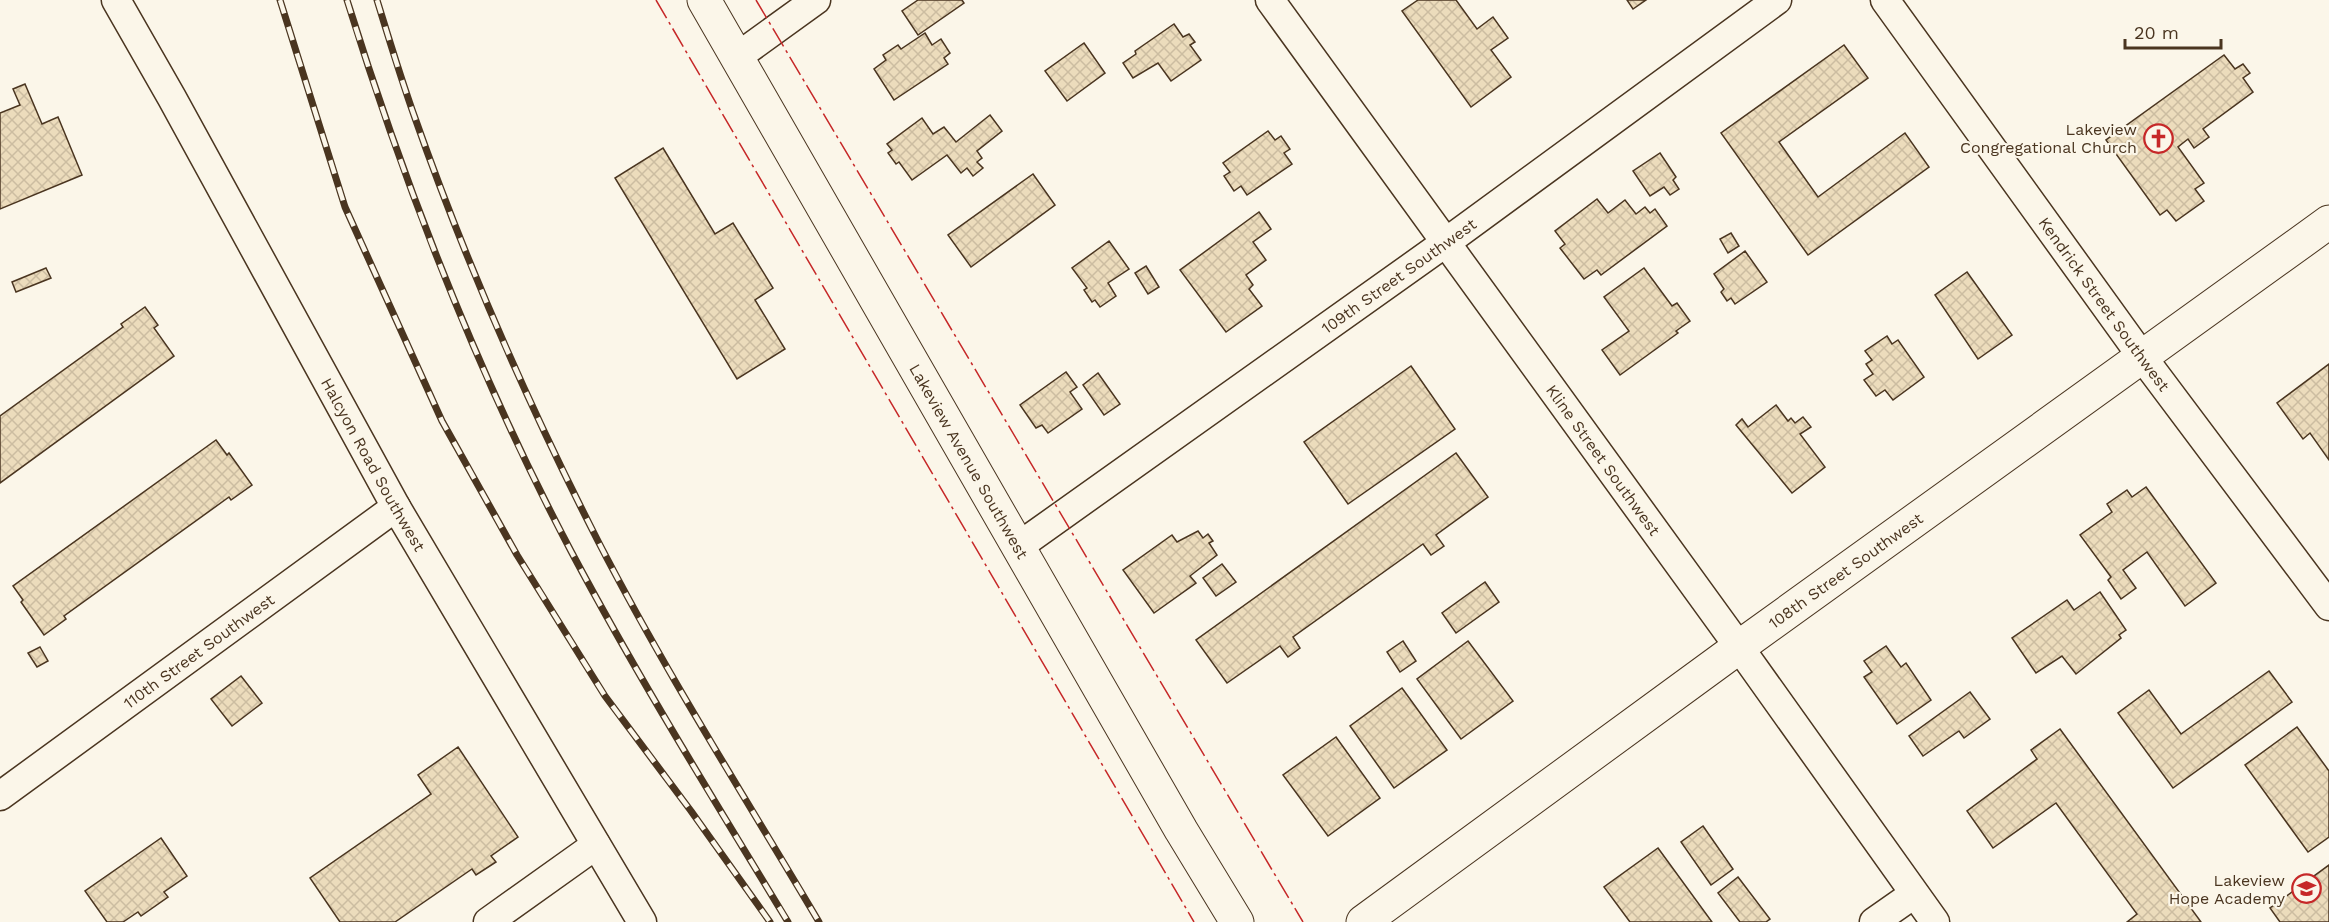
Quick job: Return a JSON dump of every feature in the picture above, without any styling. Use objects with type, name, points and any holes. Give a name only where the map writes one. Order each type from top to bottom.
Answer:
[{"type":"street","name":"Halcyon Road Southwest","points":[[116,0],[396,507],[642,922]]},
{"type":"street","name":"Lakeview Avenue Southwest","points":[[704,0],[1181,831],[1237,922]]},
{"type":"street","points":[[737,57],[816,0]]},
{"type":"street","name":"Kline Street Southwest","points":[[1270,0],[1739,647],[1935,922]]},
{"type":"street","name":"109th Street Southwest","points":[[1019,546],[1445,243],[1777,0]]},
{"type":"street","name":"Kendrick Street Southwest","points":[[1885,0],[2143,358],[2329,606]]},
{"type":"street","name":"108th Street Southwest","points":[[1363,922],[1739,647],[2329,222]]},
{"type":"street","name":"110th Street Southwest","points":[[0,796],[396,507]]},
{"type":"street","points":[[488,922],[596,845]]},
{"type":"street","points":[[1875,922],[1914,894]]},
{"type":"building","points":[[918,0],[962,0],[964,3],[918,35],[902,11]]},
{"type":"building","points":[[1418,0],[1456,0],[1477,29],[1493,17],[1508,38],[1491,50],[1511,77],[1471,107],[1402,11]]},
{"type":"building","points":[[1627,0],[1646,0],[1633,9]]},
{"type":"building","points":[[1174,24],[1183,37],[1189,34],[1195,42],[1190,45],[1201,60],[1171,81],[1158,63],[1133,78],[1123,63],[1136,54],[1135,51]]},
{"type":"building","points":[[925,33],[932,45],[941,39],[950,53],[944,58],[948,64],[894,100],[874,69],[886,60],[883,55],[898,45],[901,49]]},
{"type":"building","points":[[1084,43],[1105,73],[1067,101],[1045,71]]},
{"type":"building","points":[[1844,45],[1868,78],[1779,142],[1818,197],[1905,133],[1929,167],[1808,255],[1721,133]]},
{"type":"building","name":"Lakeview Congregational Church","points":[[2224,55],[2235,69],[2243,64],[2250,73],[2243,78],[2253,92],[2203,129],[2209,137],[2194,148],[2188,139],[2178,147],[2204,183],[2195,189],[2204,201],[2176,221],[2167,210],[2160,215],[2106,140]]},
{"type":"building","points":[[25,84],[42,124],[58,117],[82,175],[0,209],[0,113],[20,105],[13,89]]},
{"type":"building","points":[[990,115],[1002,131],[977,151],[982,158],[977,162],[983,168],[973,176],[967,168],[961,173],[947,155],[912,180],[899,162],[896,164],[888,153],[892,150],[887,144],[922,118],[933,134],[944,127],[956,142]]},
{"type":"building","points":[[1268,131],[1275,140],[1281,136],[1290,149],[1284,153],[1292,164],[1247,195],[1241,186],[1234,191],[1224,176],[1230,172],[1223,163]]},
{"type":"building","points":[[663,148],[715,234],[733,223],[773,288],[755,300],[785,349],[737,379],[615,178]]},
{"type":"building","points":[[1660,153],[1676,177],[1673,180],[1679,189],[1670,195],[1664,187],[1650,196],[1633,171]]},
{"type":"building","points":[[1033,174],[1055,205],[971,267],[948,235]]},
{"type":"building","points":[[1597,199],[1608,213],[1625,200],[1636,214],[1645,207],[1650,213],[1655,209],[1667,226],[1601,275],[1597,270],[1584,279],[1560,248],[1565,244],[1555,231]]},
{"type":"building","points":[[1259,212],[1271,229],[1253,242],[1266,260],[1246,275],[1253,285],[1249,289],[1262,306],[1226,332],[1180,270]]},
{"type":"building","points":[[1731,233],[1739,246],[1728,253],[1720,239]]},
{"type":"building","points":[[1109,241],[1129,269],[1108,283],[1116,296],[1100,307],[1095,300],[1092,302],[1084,290],[1087,288],[1072,268]]},
{"type":"building","points":[[1745,251],[1767,282],[1735,304],[1731,298],[1727,301],[1721,292],[1724,289],[1714,274]]},
{"type":"building","points":[[1146,266],[1159,287],[1148,294],[1135,273]]},
{"type":"building","points":[[46,268],[51,278],[16,292],[12,282]]},
{"type":"building","points":[[1644,268],[1672,306],[1677,303],[1690,321],[1676,331],[1678,333],[1620,375],[1602,350],[1629,331],[1604,297]]},
{"type":"building","points":[[1967,272],[2012,335],[1978,359],[1935,295]]},
{"type":"building","points":[[145,307],[158,325],[154,328],[174,356],[0,483],[0,416],[123,327],[121,324]]},
{"type":"building","points":[[1887,336],[1892,344],[1898,340],[1924,377],[1893,400],[1885,390],[1876,396],[1864,380],[1873,374],[1866,364],[1872,360],[1865,351]]},
{"type":"building","points":[[2329,364],[2329,460],[2310,433],[2303,439],[2277,403]]},
{"type":"building","points":[[1411,366],[1455,429],[1348,504],[1304,442]]},
{"type":"building","points":[[1066,372],[1077,387],[1070,392],[1082,409],[1048,433],[1042,425],[1036,428],[1020,405]]},
{"type":"building","points":[[1098,373],[1120,404],[1104,415],[1083,385]]},
{"type":"building","points":[[1776,405],[1788,421],[1791,418],[1795,423],[1803,417],[1811,427],[1800,434],[1825,467],[1792,493],[1736,425],[1742,419],[1748,427]]},
{"type":"building","points":[[216,440],[227,455],[229,453],[252,485],[231,500],[229,497],[64,616],[66,619],[44,635],[13,586]]},
{"type":"building","points":[[1456,453],[1488,497],[1436,535],[1444,546],[1431,555],[1423,544],[1293,637],[1300,648],[1288,657],[1280,646],[1227,683],[1196,640]]},
{"type":"building","points":[[2146,487],[2216,583],[2185,606],[2147,552],[2123,570],[2136,588],[2121,599],[2108,580],[2111,577],[2080,535],[2112,512],[2107,504],[2127,490],[2132,497]]},
{"type":"building","points":[[1198,531],[1203,538],[1208,534],[1213,541],[1209,543],[1217,555],[1190,576],[1196,583],[1154,613],[1123,570],[1172,535],[1177,542]]},
{"type":"building","points":[[1222,564],[1236,582],[1216,596],[1203,578]]},
{"type":"building","points":[[1485,582],[1499,602],[1456,633],[1442,613]]},
{"type":"building","points":[[2100,592],[2126,630],[2119,635],[2121,638],[2076,674],[2062,656],[2036,673],[2012,638],[2067,600],[2074,610]]},
{"type":"building","points":[[1403,641],[1416,661],[1400,672],[1387,652]]},
{"type":"building","points":[[1468,641],[1513,701],[1461,739],[1417,679]]},
{"type":"building","points":[[1886,646],[1901,667],[1906,663],[1931,700],[1897,724],[1864,677],[1872,672],[1864,661]]},
{"type":"building","points":[[40,647],[48,661],[37,667],[28,653]]},
{"type":"building","points":[[2269,671],[2292,702],[2173,788],[2118,713],[2149,690],[2181,734]]},
{"type":"building","points":[[241,676],[262,703],[232,726],[211,699]]},
{"type":"building","points":[[1402,688],[1447,750],[1394,788],[1350,726]]},
{"type":"building","points":[[1970,692],[1990,719],[1964,738],[1959,731],[1923,756],[1909,736]]},
{"type":"building","points":[[2297,727],[2329,771],[2329,837],[2308,852],[2245,765]]},
{"type":"building","points":[[2060,729],[2201,922],[2127,922],[2137,914],[2056,803],[1993,848],[1967,811],[2037,759],[2031,750]]},
{"type":"building","points":[[1336,737],[1380,798],[1328,836],[1283,775]]},
{"type":"building","points":[[458,747],[518,837],[491,856],[496,862],[476,875],[472,869],[395,922],[340,922],[310,878],[431,794],[418,775]]},
{"type":"building","points":[[1703,826],[1733,869],[1711,885],[1681,842]]},
{"type":"building","points":[[161,838],[187,876],[164,892],[168,897],[141,916],[138,912],[123,922],[107,922],[85,891]]},
{"type":"building","points":[[1658,848],[1712,922],[1630,922],[1604,887]]},
{"type":"building","name":"Lakeview Hope Academy","points":[[2329,865],[2329,922],[2280,922],[2270,908]]},
{"type":"building","points":[[1738,877],[1770,919],[1766,922],[1740,922],[1718,893]]},
{"type":"railway","points":[[280,0],[345,207],[442,421],[517,555],[605,696],[770,922]]},
{"type":"railway","points":[[347,0],[394,142],[447,282],[475,351],[538,487],[624,647],[788,922]]},
{"type":"railway","points":[[377,0],[410,103],[455,226],[523,387],[599,543],[651,639],[819,922]]},
{"type":"power","points":[[656,0],[1194,922]]},
{"type":"power","points":[[756,0],[1303,922]]},
{"type":"place","name":"Lakeview Congregational Church","points":[[2158,138]]},
{"type":"place","name":"Lakeview Hope Academy","points":[[2306,889]]}]
